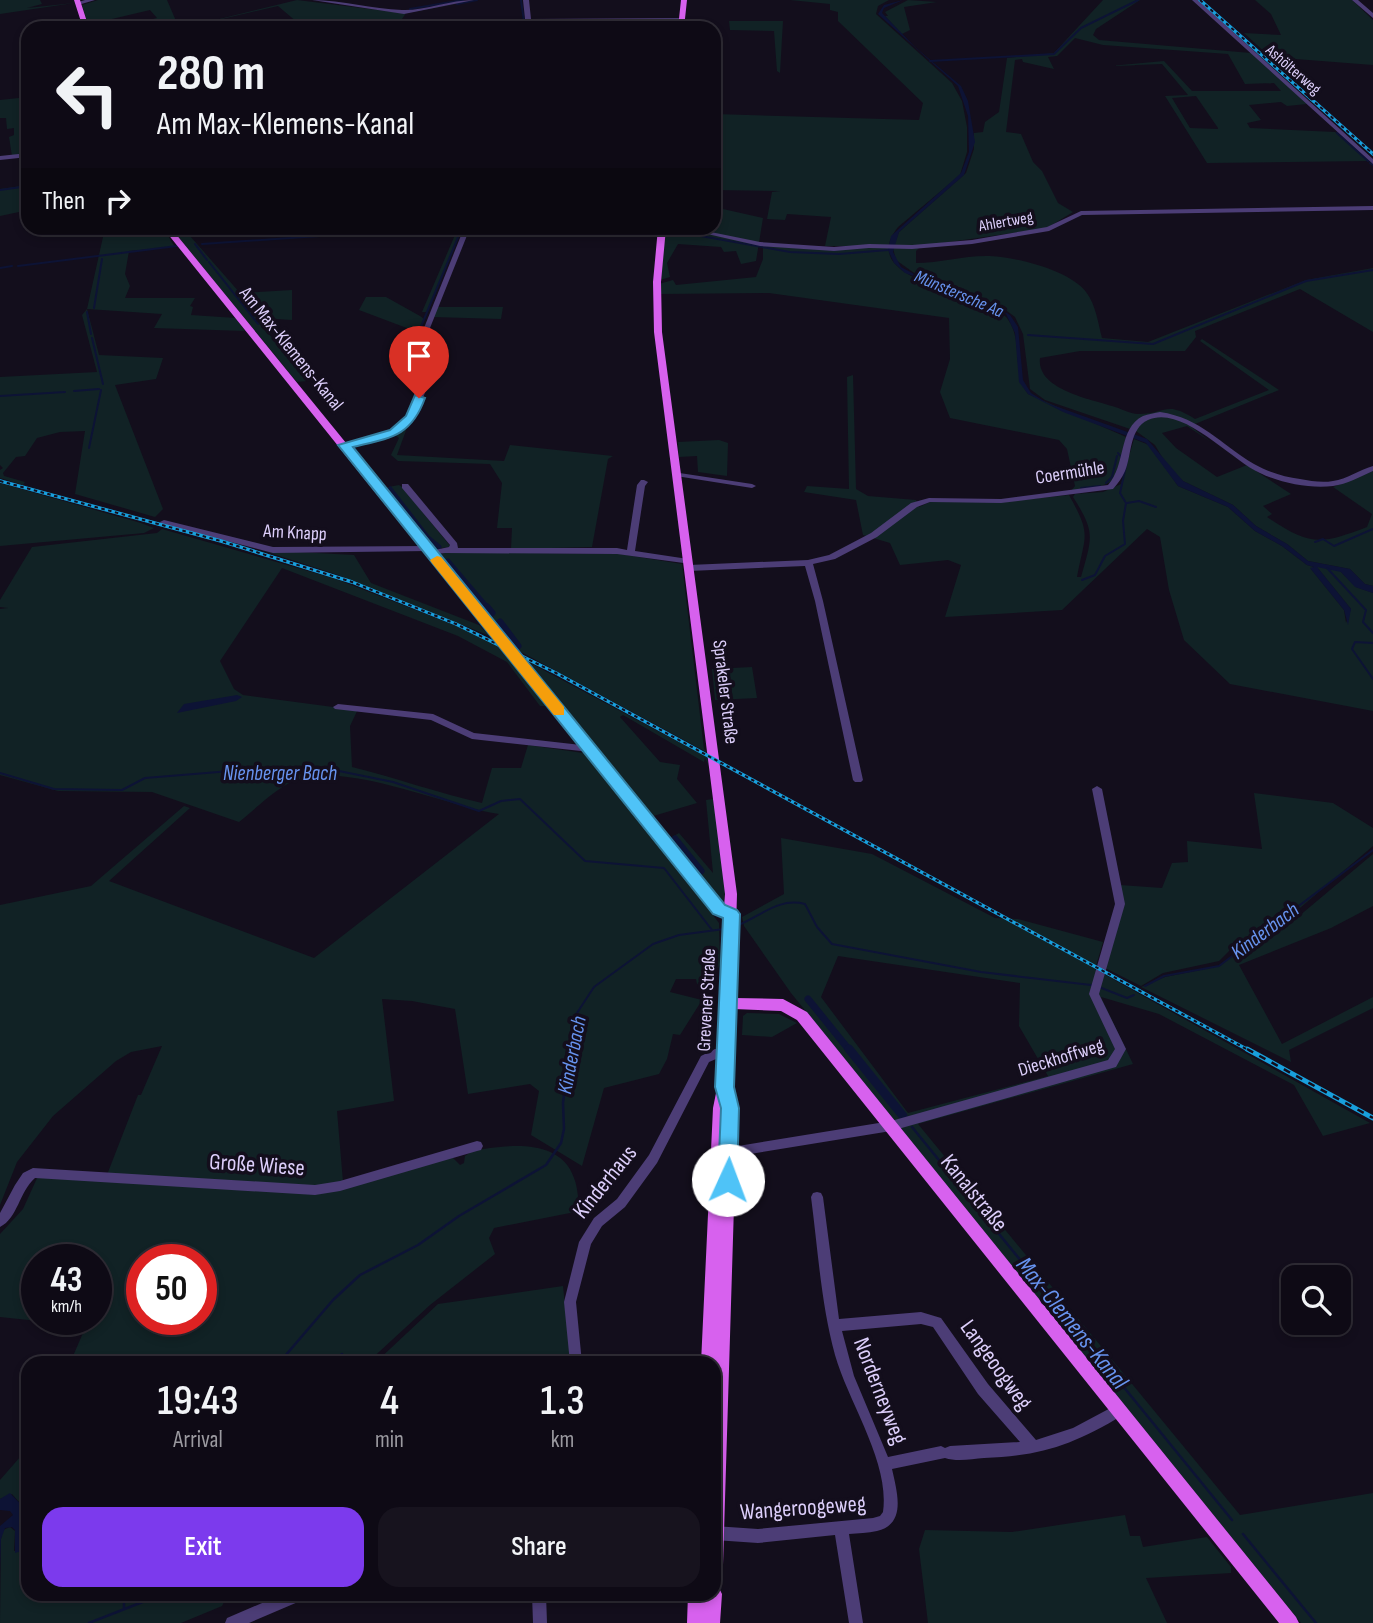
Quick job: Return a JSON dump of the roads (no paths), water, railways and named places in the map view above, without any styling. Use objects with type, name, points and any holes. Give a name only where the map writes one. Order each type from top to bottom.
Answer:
[{"type":"main road","points":[[681,21],[684,0]]},
{"type":"main road","points":[[78,1],[84,21]]},
{"type":"main road","name":"Am Max-Klemens-Kanal","points":[[173,235],[731,922]]},
{"type":"main road","name":"Sprakeler Straße","points":[[661,235],[656,309],[728,864],[731,922]]},
{"type":"main road","name":"Grevener Straße","points":[[709,1356],[731,922]]},
{"type":"main road","name":"Kanalstraße","points":[[728,1003],[779,1005],[795,1010],[1290,1623]]},
{"type":"main road","name":"Grevener Straße","points":[[721,1363],[730,1108],[724,1087]]},
{"type":"main road","points":[[696,1623],[697,1601]]},
{"type":"main road","points":[[711,1623],[713,1601]]},
{"type":"street","points":[[78,1],[92,0]]},
{"type":"street","points":[[316,0],[404,12],[471,0]]},
{"type":"street","points":[[526,0],[528,21]]},
{"type":"street","name":"Ashölterweg","points":[[1195,0],[1373,162]]},
{"type":"street","points":[[1355,0],[1373,16]]},
{"type":"street","points":[[0,158],[21,156]]},
{"type":"street","name":"Ahlertweg","points":[[717,235],[760,244],[834,249],[899,247],[972,242],[1046,229],[1081,213],[1373,208]]},
{"type":"street","points":[[345,445],[387,436],[412,417],[426,379],[425,333],[464,235]]},
{"type":"street","name":"Coermühle","points":[[689,565],[808,563],[832,557],[874,535],[922,502],[1001,501],[1100,490],[1116,483],[1131,435],[1146,417],[1173,415],[1263,472],[1314,483],[1339,482],[1373,468]]},
{"type":"street","points":[[677,474],[752,486]]},
{"type":"street","points":[[631,552],[641,485],[644,482]]},
{"type":"street","points":[[405,486],[454,545],[453,550]]},
{"type":"street","name":"Am Knapp","points":[[164,522],[252,546],[281,551],[631,552],[689,565]]},
{"type":"street","points":[[808,563],[820,601],[858,780]]},
{"type":"street","points":[[338,707],[433,717],[472,736],[590,749]]},
{"type":"street","name":"Dieckhoffweg","points":[[738,1151],[891,1126],[1112,1064],[1121,1049],[1096,988],[1120,904],[1097,789]]},
{"type":"street","name":"Kinderhaus","points":[[575,1356],[570,1302],[585,1242],[598,1222],[621,1203],[653,1158],[705,1059],[715,1054],[726,1054]]},
{"type":"street","name":"Große Wiese","points":[[0,1222],[12,1208],[23,1181],[29,1174],[315,1190],[340,1186],[477,1146]]},
{"type":"street","name":"Norderneyweg","points":[[817,1197],[834,1326],[848,1375],[885,1464],[890,1493],[890,1517]]},
{"type":"street","name":"Langeoogweg","points":[[834,1326],[920,1318],[937,1322],[983,1389],[1034,1448]]},
{"type":"street","points":[[885,1464],[946,1453],[1034,1448],[1081,1434],[1118,1410]]},
{"type":"street","name":"Wangeroogeweg","points":[[721,1533],[758,1536],[841,1529],[880,1524],[890,1517]]},
{"type":"street","points":[[841,1529],[856,1623]]},
{"type":"street","points":[[232,1623],[284,1601]]},
{"type":"street","points":[[539,1601],[540,1623]]},
{"type":"water","points":[[903,0],[884,8],[882,13],[915,47],[961,86],[968,101],[975,142],[964,175],[899,232],[893,252],[901,267],[927,281],[986,300],[1010,315],[1018,327],[1023,380],[1031,393],[1047,403],[1147,439],[1183,481],[1233,505],[1256,526],[1287,544],[1308,561],[1350,569],[1365,584],[1373,586],[1373,593],[1355,587],[1341,572],[1317,567],[1351,609],[1348,625],[1344,610],[1310,568],[1314,567],[1255,531],[1228,507],[1178,486],[1146,443],[1063,412],[1028,394],[1019,382],[1015,333],[1006,314],[984,302],[905,273],[894,263],[888,250],[891,236],[961,173],[969,152],[968,116],[958,86],[878,14],[884,5]]},
{"type":"water","points":[[237,695],[242,697],[236,701],[177,713],[184,704]]},
{"type":"water","points":[[10,1493],[21,1505],[21,1551],[15,1553],[15,1530],[12,1527],[5,1528],[1,1539],[0,1570],[0,1526],[13,1515],[10,1511],[0,1510],[0,1499]]},
{"type":"waterway","points":[[410,9],[463,0]]},
{"type":"waterway","points":[[457,4],[477,0]]},
{"type":"waterway","points":[[521,0],[524,21]]},
{"type":"waterway","points":[[930,61],[1054,54],[1081,28],[1138,0]]},
{"type":"waterway","points":[[1337,133],[1368,161]]},
{"type":"waterway","points":[[0,190],[21,187]]},
{"type":"waterway","points":[[202,244],[334,235]]},
{"type":"waterway","points":[[420,329],[459,235]]},
{"type":"waterway","points":[[695,235],[790,252],[839,254],[888,250]]},
{"type":"waterway","points":[[195,244],[207,260]]},
{"type":"waterway","points":[[18,266],[177,246]]},
{"type":"waterway","points":[[94,308],[102,259]]},
{"type":"waterway","points":[[209,262],[258,324]]},
{"type":"waterway","points":[[0,268],[12,266]]},
{"type":"waterway","points":[[1028,335],[1153,344],[1306,281],[1373,270]]},
{"type":"waterway","points":[[87,312],[91,334]]},
{"type":"waterway","points":[[92,338],[103,384]]},
{"type":"waterway","points":[[74,391],[99,389]]},
{"type":"waterway","points":[[89,448],[101,390]]},
{"type":"waterway","points":[[0,396],[65,392]]},
{"type":"waterway","points":[[1118,453],[1122,458]]},
{"type":"waterway","points":[[1106,483],[1112,477],[1117,456]]},
{"type":"waterway","points":[[1082,580],[1095,575],[1105,556],[1125,544],[1123,521],[1126,503],[1120,493],[1127,461]]},
{"type":"waterway","points":[[1081,488],[1100,486]]},
{"type":"waterway","points":[[390,489],[428,538],[439,547]]},
{"type":"waterway","points":[[1127,503],[1139,501],[1156,507]]},
{"type":"waterway","points":[[1315,542],[1323,539],[1334,546],[1373,529]]},
{"type":"waterway","points":[[448,561],[488,608]]},
{"type":"waterway","name":"Kinderbach","points":[[1327,568],[1366,610],[1363,622],[1373,633]]},
{"type":"waterway","points":[[487,607],[492,613]]},
{"type":"waterway","points":[[500,622],[518,646]]},
{"type":"waterway","name":"Kinderbach","points":[[1373,643],[1355,642],[1352,649],[1373,679]]},
{"type":"waterway","name":"Nienberger Bach","points":[[0,773],[54,789],[122,790],[145,778],[243,770],[339,771],[393,782],[479,811],[501,801],[520,799],[585,861],[664,868],[712,930]]},
{"type":"waterway","points":[[675,839],[701,871]]},
{"type":"waterway","name":"Kinderbach","points":[[1145,986],[1164,976],[1219,966],[1373,850]]},
{"type":"waterway","name":"Kinderbach","points":[[736,926],[786,903],[805,904],[817,927],[832,944],[981,972],[1091,985]]},
{"type":"waterway","name":"Kinderbach","points":[[570,1051],[575,1016],[594,987],[653,944],[679,935],[724,929]]},
{"type":"waterway","name":"Kinderbach","points":[[1099,987],[1127,998],[1134,995]]},
{"type":"waterway","name":"Max-Clemens-Kanal","points":[[808,999],[850,1051]]},
{"type":"waterway","name":"Kinderbach","points":[[285,1356],[333,1300],[360,1275],[418,1245],[459,1216],[546,1165],[561,1143],[564,1129],[563,1103],[570,1049]]},
{"type":"waterway","name":"Max-Clemens-Kanal","points":[[849,1049],[903,1116]]},
{"type":"waterway","name":"Max-Clemens-Kanal","points":[[912,1127],[1232,1520]]},
{"type":"waterway","name":"Max-Clemens-Kanal","points":[[1243,1534],[1316,1623]]},
{"type":"waterway","points":[[124,1601],[124,1608]]},
{"type":"waterway","name":"Kinderbach","points":[[89,1623],[145,1601]]},
{"type":"railway","points":[[1200,0],[1373,154]]},
{"type":"railway","points":[[0,481],[221,541],[352,582],[456,624],[556,673],[1250,1051]]},
{"type":"railway","points":[[1247,1049],[1373,1118]]},
{"type":"water label","name":"Münstersche Aa","points":[[959,294]]}]
